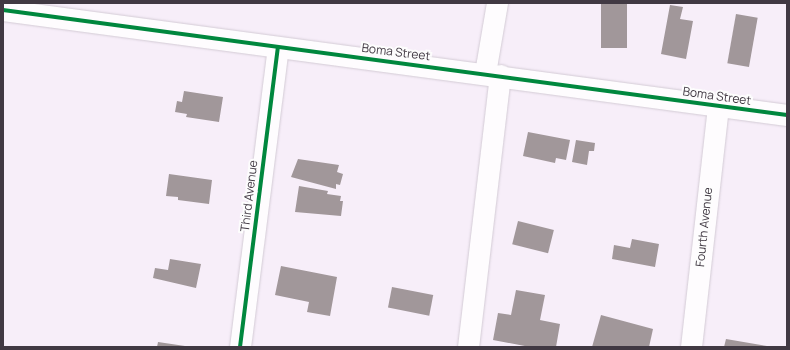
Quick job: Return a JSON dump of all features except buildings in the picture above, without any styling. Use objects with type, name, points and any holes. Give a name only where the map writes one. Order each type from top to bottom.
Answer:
[{"type":"street","points":[[468,347],[493,74],[497,3]]},
{"type":"street","name":"Boma Street","points":[[3,10],[493,74],[787,115]]},
{"type":"street","name":"Third Avenue","points":[[240,347],[278,47]]},
{"type":"street","name":"Fourth Avenue","points":[[691,347],[718,106]]},
{"type":"cycle path","points":[[3,10],[787,115]]},
{"type":"cycle path","points":[[240,347],[278,47]]}]
